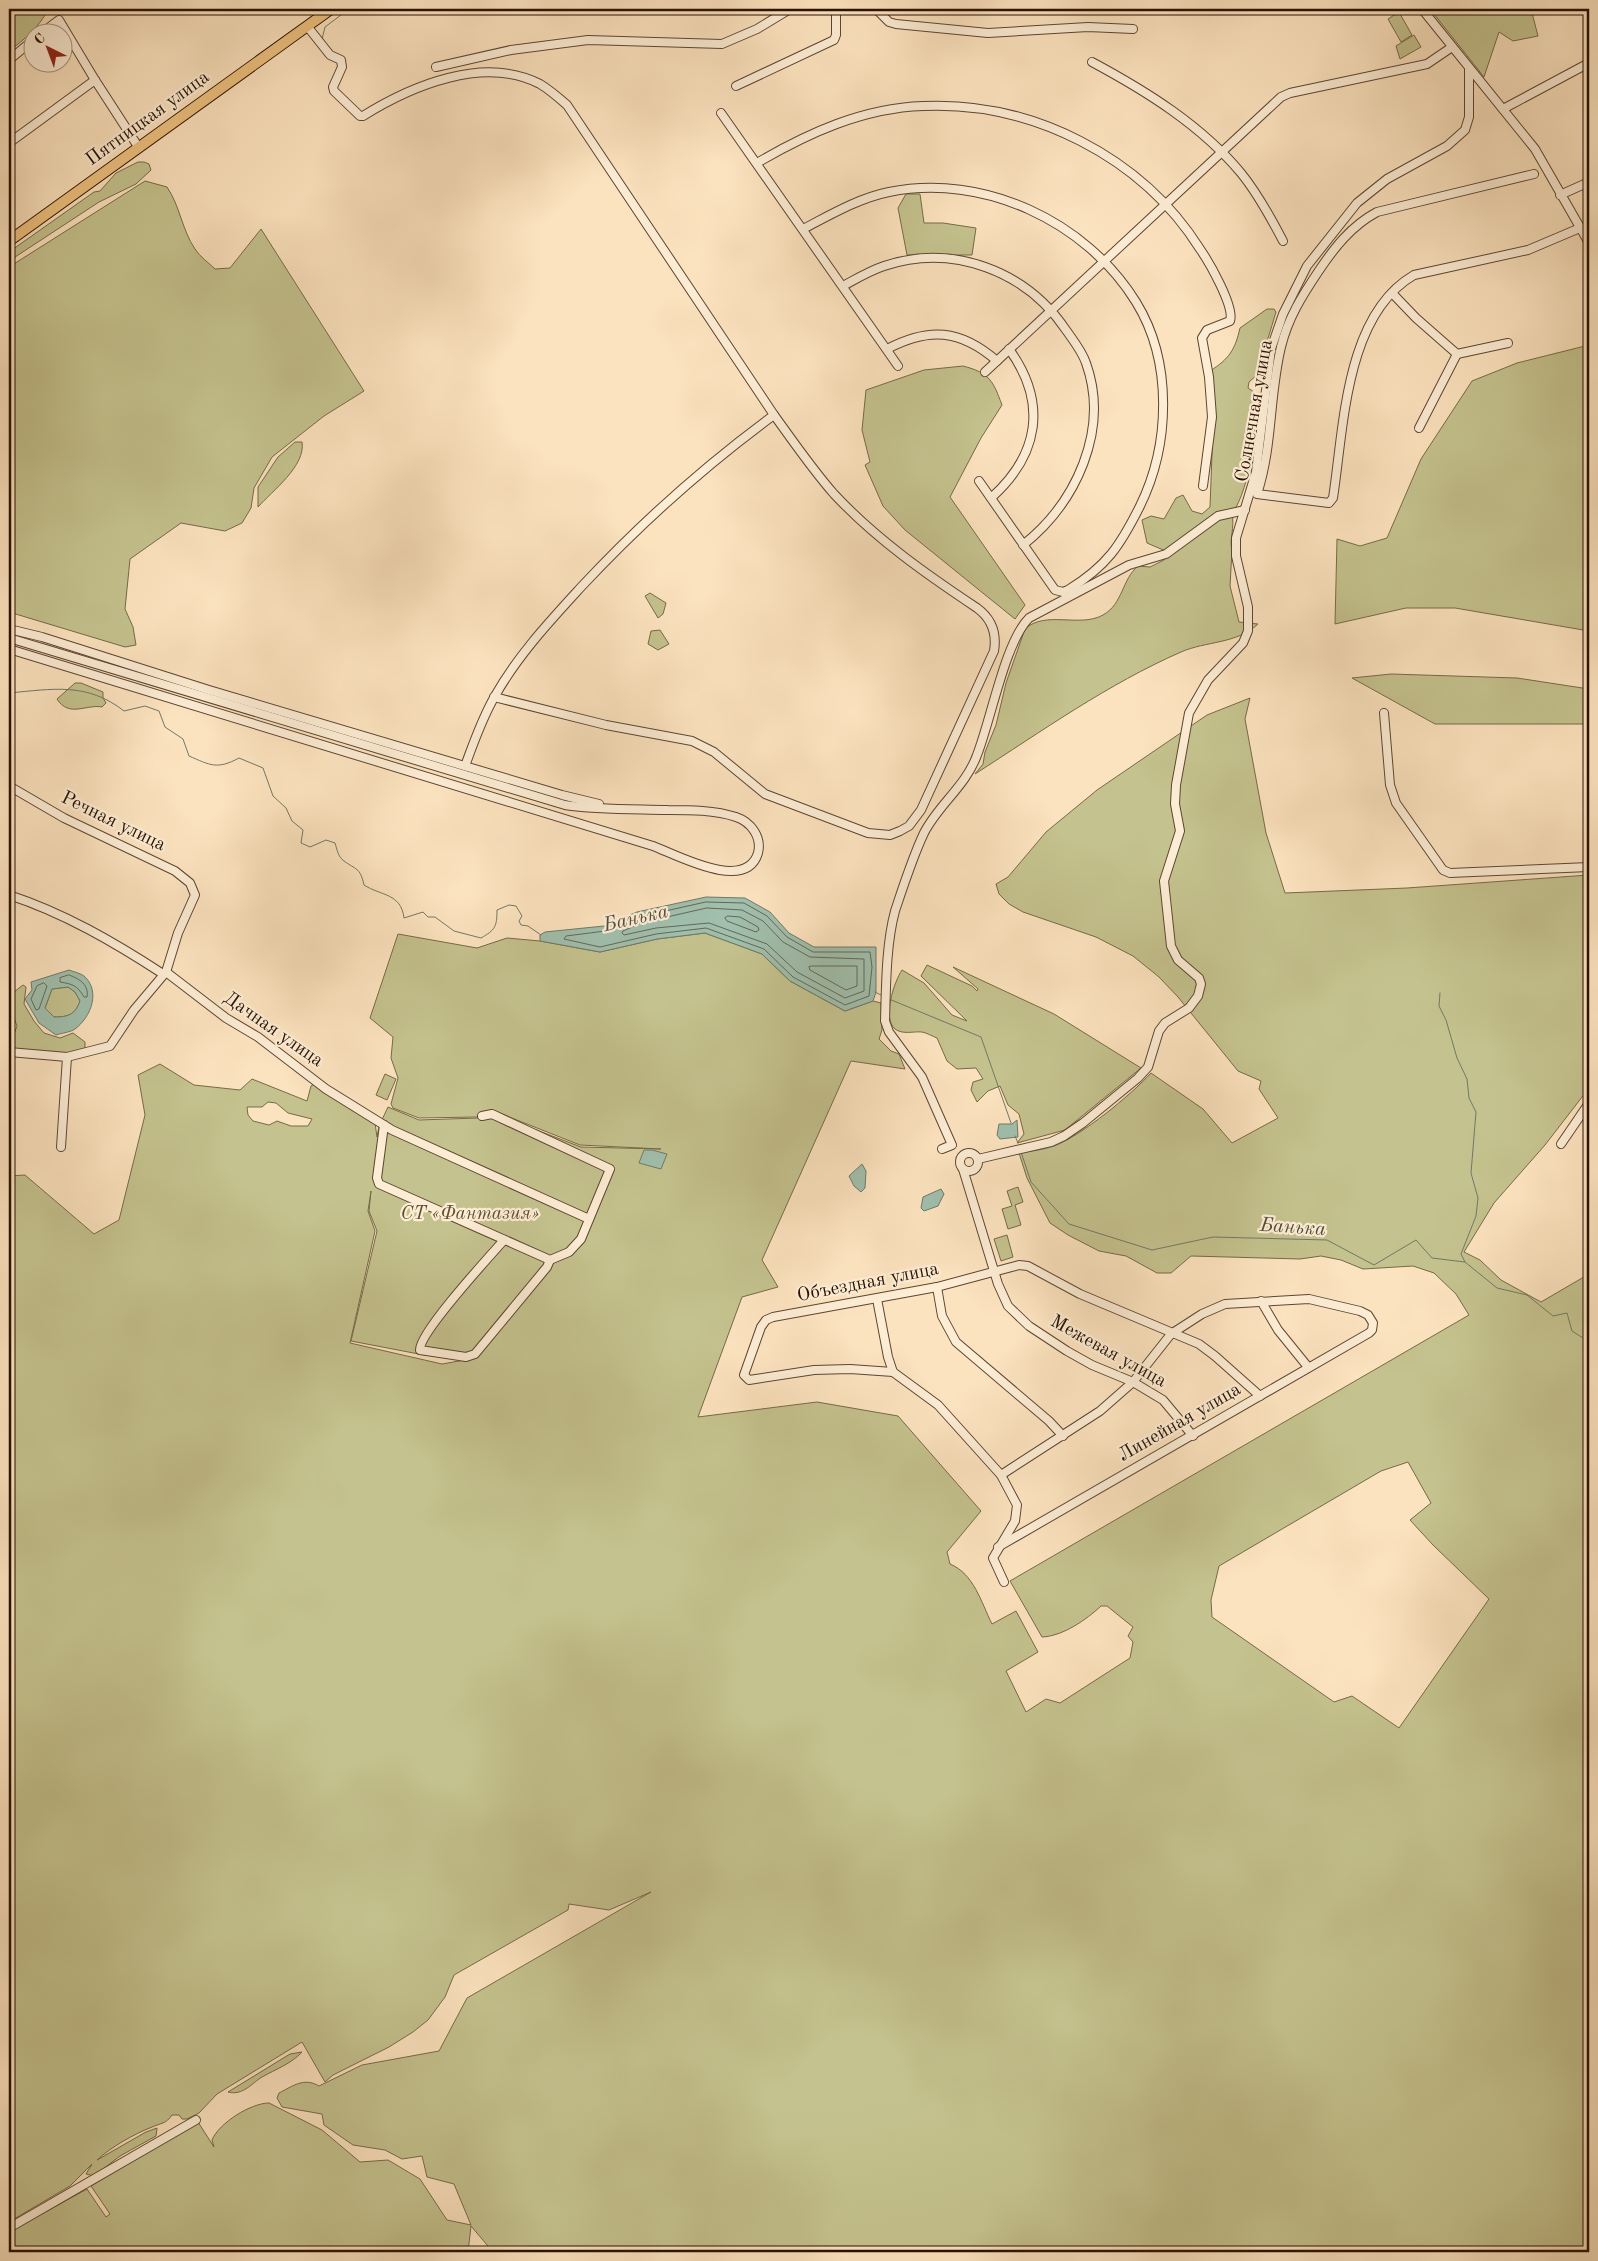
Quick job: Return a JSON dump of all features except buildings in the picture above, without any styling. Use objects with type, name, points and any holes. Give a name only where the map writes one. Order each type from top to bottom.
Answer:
[{"type":"main road","name":"Пятницкая улица","points":[[9,241],[331,9]]},
{"type":"street","points":[[436,67],[510,50],[588,40],[722,44],[757,29],[790,9]]},
{"type":"street","points":[[736,86],[834,40],[836,35],[836,9]]},
{"type":"street","points":[[876,9],[889,22],[896,24],[954,31],[988,33],[1088,28],[1133,29]]},
{"type":"street","points":[[1422,9],[1535,149],[1560,195],[1588,239]]},
{"type":"street","points":[[307,26],[330,55],[341,60],[342,67],[333,87],[360,116],[402,93],[420,86],[474,74],[510,74],[540,84],[552,92],[578,118],[774,415],[834,493],[870,529],[912,564],[982,612],[992,624],[996,638],[994,651],[928,796],[909,826],[890,835],[860,830],[765,794],[714,752],[692,741],[655,732],[606,725],[494,697]]},
{"type":"street","points":[[72,42],[139,148]]},
{"type":"street","points":[[985,372],[1222,154],[1281,97],[1290,92],[1427,64],[1452,47]]},
{"type":"street","points":[[9,60],[22,49]]},
{"type":"street","points":[[1092,62],[1149,94],[1222,154],[1241,173],[1259,199],[1283,241]]},
{"type":"street","points":[[1503,109],[1589,64]]},
{"type":"street","points":[[978,1159],[1051,1142],[1083,1123],[1138,1078],[1148,1067],[1159,1031],[1165,1023],[1189,1008],[1198,996],[1199,978],[1178,960],[1171,946],[1164,881],[1180,831],[1175,804],[1176,785],[1189,713],[1208,680],[1243,643],[1248,631],[1248,607],[1236,556],[1236,538],[1256,472],[1262,436],[1271,349],[1283,314],[1307,266],[1357,203],[1387,179],[1447,146],[1464,130],[1469,117],[1470,69]]},
{"type":"street","points":[[9,143],[95,80]]},
{"type":"street","points":[[756,163],[794,141],[858,117],[923,106],[958,107],[994,112],[1031,121],[1081,142],[1112,159],[1166,204],[1208,261],[1229,305],[1232,317],[1228,323],[1207,330],[1202,338],[1209,377],[1212,417],[1204,486]]},
{"type":"street","points":[[722,112],[898,366]]},
{"type":"street","name":"Солнечная улица","points":[[1534,174],[1376,212],[1360,221],[1344,237],[1324,262],[1294,309],[1281,346],[1274,385],[1266,468],[1257,494],[1329,503],[1333,498],[1354,359],[1382,302],[1403,282],[1414,276],[1528,250],[1580,228]]},
{"type":"street","points":[[1560,195],[1589,182]]},
{"type":"street","points":[[803,229],[860,201],[889,192],[927,188],[986,194],[1042,215],[1064,228],[1103,262],[1136,302],[1147,324],[1162,375],[1163,405],[1160,436],[1149,487],[1117,548],[1104,565],[1068,590],[1063,592],[1055,590],[979,481]]},
{"type":"street","points":[[843,286],[884,266],[932,259],[955,259],[980,264],[1016,280],[1052,310],[1086,362],[1093,403],[1092,426],[1086,456],[1074,486],[1059,510],[1040,531],[1023,545]]},
{"type":"street","points":[[1392,292],[1416,318],[1457,354]]},
{"type":"street","points":[[886,349],[907,339],[943,334],[974,344],[997,361]]},
{"type":"street","points":[[1457,354],[1508,343]]},
{"type":"street","points":[[991,498],[1009,482],[1020,467],[1028,448],[1032,429],[1033,407],[1030,386],[1024,370],[1010,349]]},
{"type":"street","points":[[1419,428],[1457,354]]},
{"type":"street","points":[[466,766],[480,724],[494,697],[516,663],[548,623],[626,539],[681,488],[774,415]]},
{"type":"street","points":[[942,1149],[952,1145],[922,1077],[891,1035],[885,1021],[891,938],[895,912],[924,833],[964,781],[975,762],[1007,660],[1018,633],[1029,618],[1129,565],[1166,554],[1218,516],[1245,510]]},
{"type":"street","points":[[9,629],[42,637],[209,690],[562,795],[624,809]]},
{"type":"street","points":[[9,638],[545,800],[581,807],[689,810],[719,813],[738,818],[749,825],[755,832],[758,840],[758,853],[751,864],[744,870],[735,872],[719,870],[653,846],[9,648]]},
{"type":"street","points":[[1384,713],[1390,785],[1396,803],[1444,870],[1450,873],[1589,867]]},
{"type":"street","name":"Речная улица","points":[[9,786],[64,818],[176,871],[190,883],[195,895],[178,933],[164,972]]},
{"type":"street","name":"Дачная улица","points":[[9,895],[80,925],[164,972],[226,1018],[273,1048],[326,1089],[384,1125],[589,1219]]},
{"type":"street","points":[[9,1052],[67,1057],[110,1046],[164,972]]},
{"type":"street","points":[[61,1147],[67,1057]]},
{"type":"street","points":[[1560,1144],[1589,1103]]},
{"type":"street","points":[[482,1116],[492,1114],[608,1167],[610,1172],[575,1247],[561,1257],[550,1260],[475,1354],[466,1357],[420,1350],[421,1342],[432,1326],[504,1240]]},
{"type":"street","points":[[384,1125],[377,1171],[379,1184],[550,1260]]},
{"type":"street","points":[[972,1154],[978,1159],[976,1169],[968,1171],[963,1169],[960,1161],[964,1155],[972,1154]]},
{"type":"street","name":"Межевая улица","points":[[963,1169],[998,1284],[1008,1306],[1029,1326],[1092,1365],[1133,1382],[1163,1400],[1193,1436]]},
{"type":"street","name":"Объездная улица","points":[[893,1372],[850,1369],[814,1370],[750,1380],[744,1378],[745,1368],[761,1327],[766,1320],[773,1317],[937,1287],[1019,1266],[1028,1266],[1080,1294],[1198,1344],[1215,1356],[1260,1396]]},
{"type":"street","points":[[937,1287],[942,1316],[956,1342],[1049,1421],[1063,1436]]},
{"type":"street","points":[[877,1299],[888,1357],[893,1372],[938,1406],[1001,1475],[1017,1505],[1014,1521],[993,1558],[1004,1582]]},
{"type":"street","name":"Линейная улица","points":[[998,1547],[1193,1436],[1372,1330],[1373,1323],[1368,1315],[1360,1310],[1309,1299],[1261,1301]]},
{"type":"street","points":[[1001,1475],[1100,1411],[1133,1382],[1171,1334],[1202,1314],[1225,1304],[1261,1301],[1278,1330],[1308,1367]]},
{"type":"street","points":[[9,2228],[196,2120]]},
{"type":"green space","points":[[9,9],[48,10],[40,22],[22,22],[22,40],[9,51]]},
{"type":"green space","points":[[1430,9],[1531,9],[1538,36],[1513,41],[1499,32],[1484,77]]},
{"type":"green space","points":[[1399,12],[1412,35],[1401,42],[1388,19]]},
{"type":"green space","points":[[1414,35],[1421,47],[1400,59],[1396,46]]},
{"type":"green space","points":[[138,162],[149,164],[151,170],[136,184],[99,202],[9,261],[9,252],[94,192],[100,191],[116,173]]},
{"type":"green space","points":[[145,181],[167,187],[195,249],[215,269],[230,268],[261,229],[364,391],[324,416],[272,457],[254,488],[251,508],[242,523],[225,531],[181,523],[130,559],[125,609],[133,627],[136,645],[125,647],[9,612],[9,267]]},
{"type":"green space","points":[[906,194],[920,194],[924,223],[943,223],[976,228],[972,255],[907,255],[898,208]]},
{"type":"green space","points":[[1267,309],[1274,309],[1276,312],[1257,375],[1249,382],[1248,388],[1254,392],[1254,438],[1244,488],[1232,514],[1231,542],[1230,586],[1239,622],[1258,624],[1231,639],[1181,652],[1127,679],[1101,693],[975,774],[983,764],[985,752],[996,725],[1006,683],[1025,629],[1033,623],[1042,621],[1084,620],[1094,619],[1103,615],[1115,605],[1133,571],[1138,566],[1150,567],[1164,560],[1168,552],[1147,543],[1142,520],[1151,516],[1164,519],[1176,498],[1183,495],[1192,511],[1202,514],[1210,507],[1214,401],[1210,371],[1227,358],[1236,342],[1240,328]]},
{"type":"green space","points":[[1589,345],[1589,631],[1455,608],[1406,608],[1335,624],[1337,539],[1360,546],[1387,538],[1421,459],[1472,381],[1517,363]]},
{"type":"green space","points":[[963,366],[985,375],[989,379],[1002,405],[981,438],[950,497],[1025,605],[1015,619],[905,530],[883,506],[865,465],[870,462],[862,430],[866,390],[924,370]]},
{"type":"green space","points":[[295,442],[302,442],[302,451],[294,469],[258,507],[258,487],[278,457]]},
{"type":"green space","points":[[650,593],[666,603],[663,614],[658,618],[645,596]]},
{"type":"green space","points":[[660,630],[669,644],[658,650],[648,644],[651,631]]},
{"type":"green space","points":[[1391,674],[1517,678],[1589,689],[1589,724],[1435,724],[1352,678]]},
{"type":"green space","points":[[75,683],[81,683],[103,692],[103,698],[106,703],[102,707],[78,709],[67,708],[62,705],[57,699]]},
{"type":"green space","name":"СТ «Фантазия»","points":[[1250,698],[1245,719],[1266,833],[1285,893],[1407,888],[1589,875],[1589,1088],[1545,1145],[1494,1203],[1464,1252],[1480,1260],[1501,1280],[1541,1302],[1589,1274],[1589,2252],[493,2252],[471,2226],[468,2252],[9,2252],[9,2232],[87,2189],[106,2217],[110,2214],[91,2186],[198,2122],[214,2147],[212,2140],[228,2121],[253,2106],[269,2103],[322,2130],[360,2162],[388,2160],[420,2179],[447,2220],[471,2225],[454,2184],[427,2177],[422,2156],[402,2159],[385,2150],[353,2145],[324,2125],[322,2114],[282,2107],[277,2098],[279,2093],[303,2082],[314,2083],[319,2086],[362,2065],[439,2051],[467,1998],[651,1892],[609,1910],[569,1904],[568,1910],[454,1975],[445,1997],[428,2020],[389,2047],[333,2075],[325,2082],[302,2042],[217,2094],[199,2113],[187,2119],[182,2119],[179,2115],[172,2115],[165,2122],[123,2141],[97,2160],[146,2132],[157,2128],[156,2136],[120,2156],[94,2176],[86,2174],[92,2164],[70,2186],[9,2222],[9,1176],[25,1175],[94,1234],[119,1220],[145,1115],[138,1075],[160,1064],[194,1085],[240,1090],[252,1079],[307,1101],[311,1086],[316,1083],[375,1123],[377,1137],[379,1126],[388,1107],[419,1120],[478,1118],[483,1113],[492,1113],[581,1147],[661,1149],[580,1145],[494,1111],[482,1112],[477,1117],[419,1118],[393,1108],[391,1104],[398,1078],[391,1058],[393,1037],[370,1018],[398,934],[477,948],[507,938],[540,941],[600,952],[657,939],[705,933],[762,954],[790,981],[845,1011],[873,1001],[881,1003],[882,1030],[879,1039],[891,1051],[899,1054],[905,1069],[851,1061],[762,1260],[778,1287],[742,1297],[698,1417],[817,1402],[898,1416],[981,1511],[947,1552],[950,1564],[965,1574],[976,1590],[992,1624],[1016,1611],[1038,1652],[1006,1671],[1026,1712],[1046,1699],[1060,1703],[1130,1658],[1133,1642],[1128,1636],[1133,1627],[1107,1606],[1101,1606],[1074,1626],[1058,1634],[1042,1637],[1010,1581],[1469,1315],[1456,1294],[1434,1273],[1413,1266],[1363,1269],[1341,1260],[1321,1256],[1300,1259],[1191,1256],[1171,1273],[1157,1273],[1126,1256],[1099,1251],[1050,1223],[1027,1178],[1019,1153],[1054,1146],[1065,1141],[1119,1103],[1151,1073],[1203,1109],[1232,1143],[1278,1118],[1259,1089],[1261,1081],[1238,1071],[1178,997],[1159,977],[1133,956],[1096,937],[1023,912],[1009,904],[999,894],[996,884],[1008,877],[1046,832],[1097,790],[1207,715]],"holes":[[[268,1102],[276,1103],[288,1113],[312,1119],[308,1126],[291,1126],[277,1121],[269,1125],[253,1121],[248,1115],[247,1107],[262,1107]],[[371,1191],[369,1211],[377,1231],[351,1341],[424,1355],[466,1359],[538,1282],[476,1358],[442,1364],[350,1343],[375,1231],[368,1211]],[[1408,1462],[1431,1503],[1410,1520],[1489,1599],[1399,1728],[1352,1696],[1334,1702],[1212,1617],[1211,1600],[1219,1566],[1381,1471]]]},
{"type":"green space","points":[[927,965],[972,986],[977,991],[978,989],[953,967],[1054,1014],[1141,1068],[1065,1130],[1017,1143],[1024,1134],[1019,1114],[1008,1105],[1000,1086],[988,1091],[977,1102],[971,1090],[973,1082],[983,1079],[976,1068],[957,1069],[947,1061],[937,1038],[922,1032],[901,1032],[891,1024],[889,1009],[893,991],[902,970],[924,983],[952,1015],[967,1021],[921,976]]},
{"type":"green space","points":[[23,985],[26,987],[24,1004],[44,1033],[60,1038],[73,1033],[85,1042],[85,1049],[66,1055],[13,1049],[13,1037],[17,1026],[13,1015],[14,992]]},
{"type":"green space","points":[[68,987],[75,992],[80,1001],[78,1006],[70,1014],[54,1017],[45,1008],[52,989]]},
{"type":"green space","points":[[385,1074],[396,1079],[387,1100],[376,1095]]},
{"type":"green space","points":[[1018,1187],[1023,1202],[1015,1205],[1021,1225],[1008,1229],[1002,1209],[1012,1206],[1007,1191]]},
{"type":"green space","points":[[1007,1235],[1013,1257],[1001,1261],[994,1239]]},
{"type":"green space","points":[[302,2052],[243,2091],[228,2092],[290,2054]]},
{"type":"water","points":[[706,897],[745,898],[770,912],[789,933],[814,947],[876,947],[876,992],[873,1001],[845,1011],[790,981],[762,954],[705,933],[657,939],[600,952],[540,941],[540,935],[545,932],[604,926],[637,912]]},
{"type":"water","points":[[69,970],[84,976],[89,982],[93,996],[86,1018],[73,1030],[56,1035],[39,1023],[25,999],[32,990],[31,982]],"holes":[[[68,987],[75,992],[80,1001],[76,1009],[70,1014],[54,1017],[45,1008],[52,989]]]},
{"type":"water","points":[[1017,1120],[1018,1137],[1000,1139],[997,1135],[999,1124],[1012,1124]]},
{"type":"water","points":[[644,1150],[667,1154],[661,1169],[639,1163]]},
{"type":"water","points":[[862,1164],[866,1171],[865,1188],[861,1192],[854,1186],[849,1176]]},
{"type":"water","points":[[941,1189],[944,1194],[938,1206],[924,1211],[921,1208],[923,1197]]},
{"type":"waterway","points":[[322,39],[325,27],[349,9]]},
{"type":"waterway","name":"Банька","points":[[9,693],[55,689],[69,690],[97,695],[124,711],[145,706],[159,711],[165,727],[183,739],[189,756],[214,765],[225,764],[239,758],[263,768],[273,796],[286,808],[292,821],[303,830],[301,843],[310,847],[326,840],[335,843],[340,857],[359,872],[364,885],[395,899],[402,910],[404,918],[423,912],[428,917],[435,917],[454,931],[481,938],[494,927],[497,910],[509,905],[516,906],[522,916],[519,921],[521,925],[528,926],[541,935]]},
{"type":"waterway","name":"Банька","points":[[875,992],[883,996]]},
{"type":"waterway","points":[[1440,993],[1439,1006],[1446,1020],[1457,1058],[1467,1079],[1469,1098],[1476,1112],[1471,1173],[1478,1198],[1476,1216],[1461,1254],[1465,1262]]},
{"type":"waterway","name":"Банька","points":[[889,999],[981,1037],[1011,1123]]},
{"type":"waterway","name":"Банька","points":[[1015,1136],[1018,1143]]},
{"type":"waterway","name":"Банька","points":[[1021,1152],[1031,1182],[1069,1224],[1152,1250],[1213,1237],[1327,1240],[1374,1265],[1416,1240],[1432,1258],[1465,1262],[1497,1288],[1527,1295],[1553,1316],[1567,1313],[1572,1331],[1583,1338],[1589,1337]]}]
